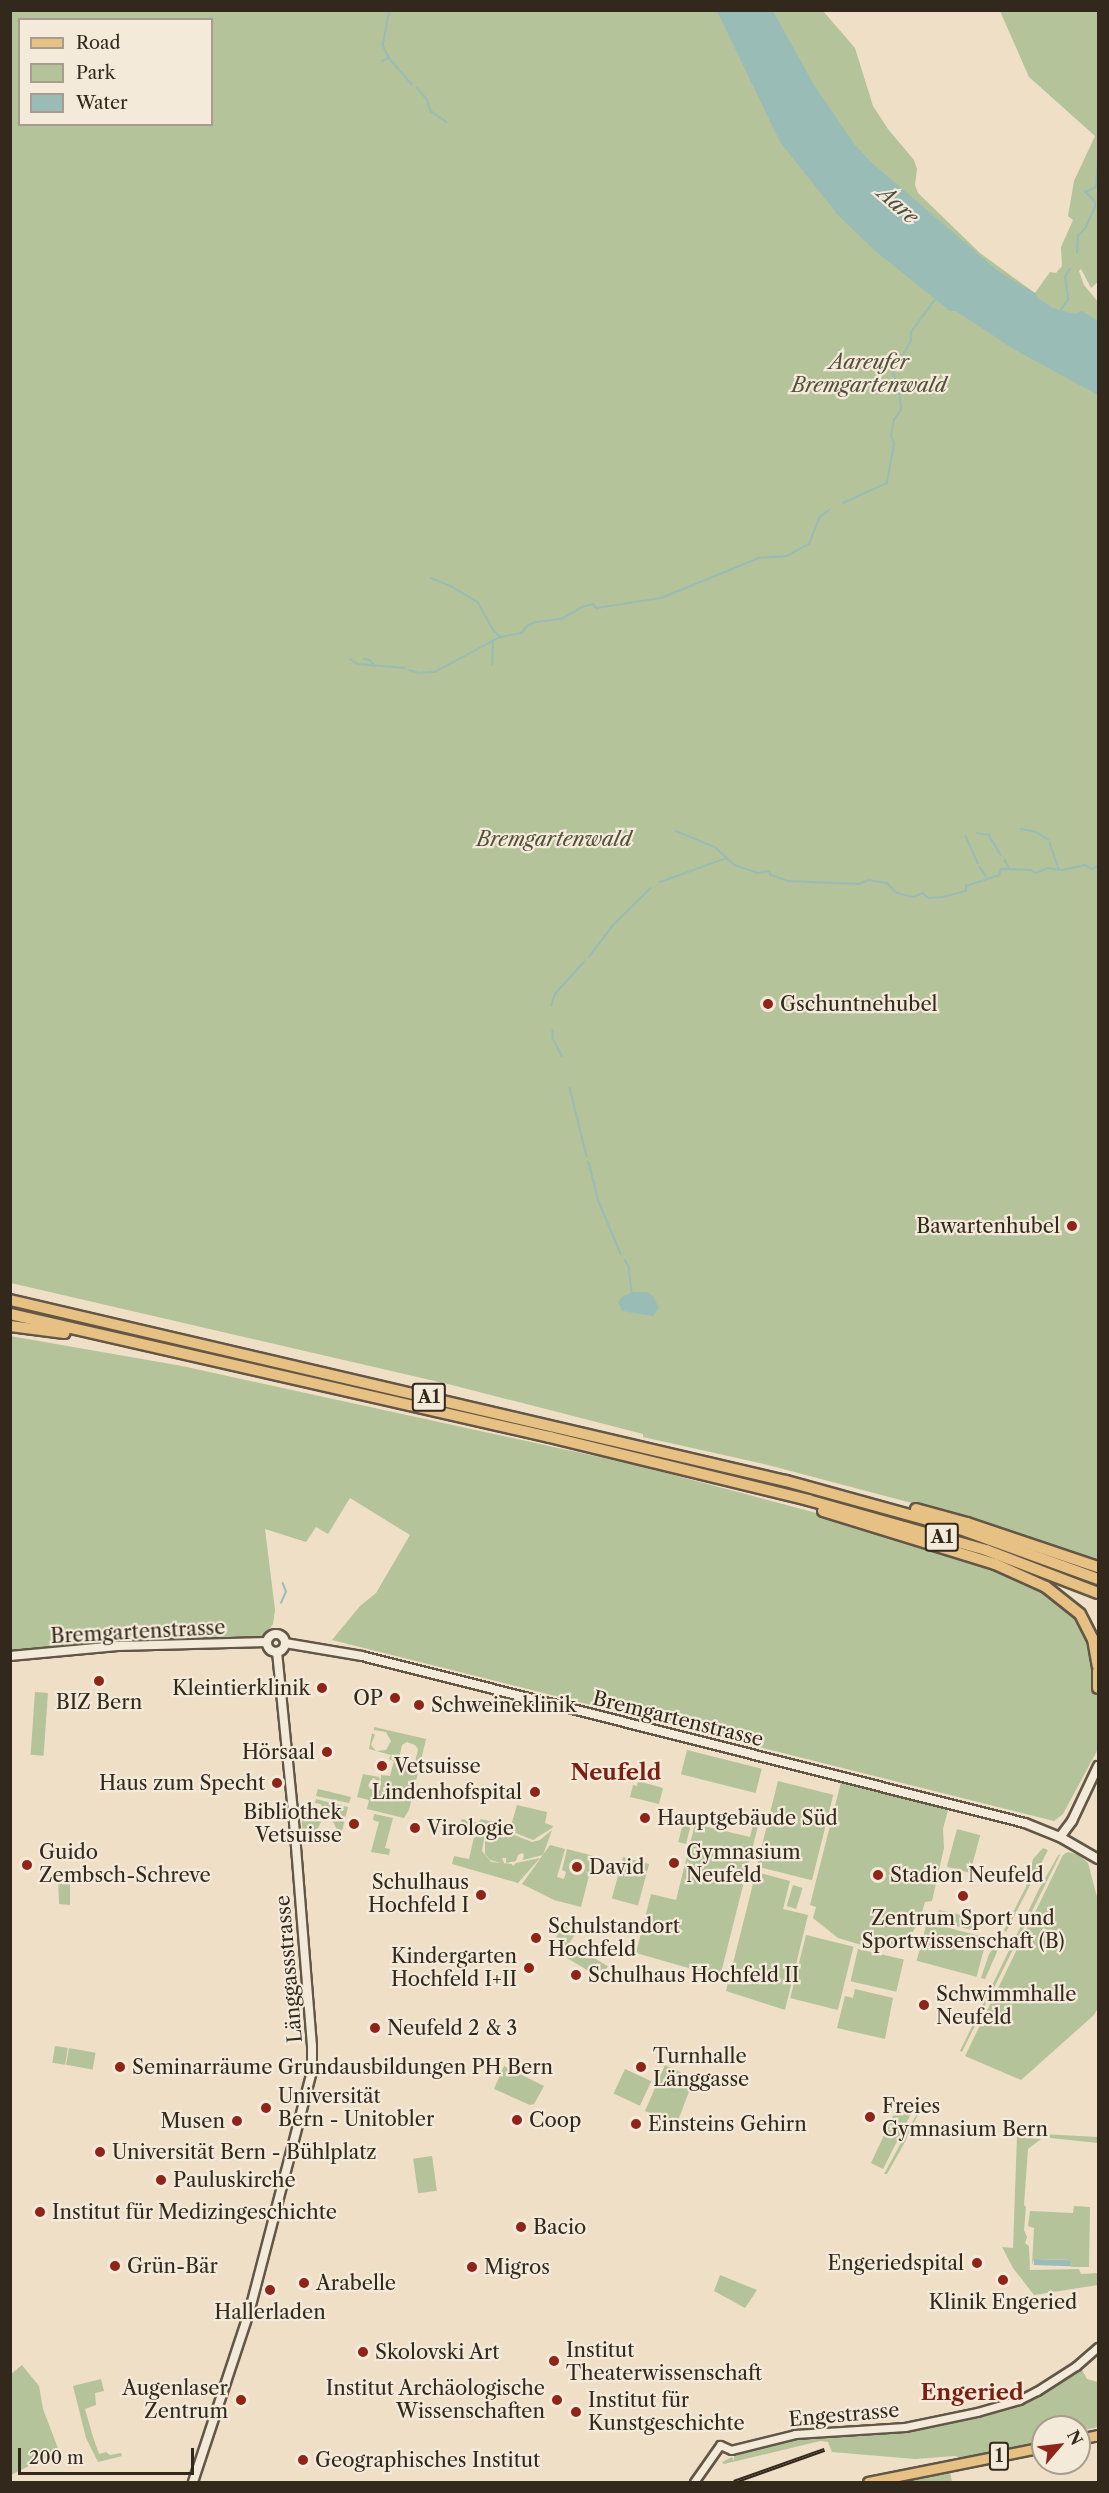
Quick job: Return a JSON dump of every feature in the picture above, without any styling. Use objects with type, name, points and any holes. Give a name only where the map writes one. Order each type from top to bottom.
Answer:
[{"type":"highway","name":"A1","points":[[14,1300],[186,1342],[643,1446],[869,1503],[990,1539],[1098,1579]]},
{"type":"highway","name":"A1","points":[[10,1314],[550,1437],[782,1493],[966,1544],[1098,1593]]},
{"type":"highway","points":[[10,1326],[101,1336]]},
{"type":"highway","points":[[782,1493],[814,1508],[995,1564],[1046,1587],[1069,1603],[1083,1618],[1095,1645],[1098,1666]]},
{"type":"highway","points":[[869,1503],[941,1515],[1098,1567]]},
{"type":"highway","points":[[1098,1671],[1098,1688]]},
{"type":"main road","points":[[276,1634],[284,1637],[285,1643],[284,1648],[277,1652],[270,1650],[267,1642],[269,1637],[276,1634]]},
{"type":"main road","name":"Bremgartenstrasse","points":[[10,1656],[118,1646],[267,1642]]},
{"type":"main road","name":"Bremgartenstrasse","points":[[285,1643],[362,1656],[1002,1817],[1060,1837],[1098,1859]]},
{"type":"main road","name":"Länggassstrasse","points":[[193,2482],[249,2313],[312,2072],[312,2046],[292,1803],[277,1652]]},
{"type":"main road","points":[[1060,1837],[1072,1821],[1098,1766]]},
{"type":"main road","name":"1","points":[[868,2482],[1031,2449]]},
{"type":"street","name":"Engestrasse","points":[[694,2482],[720,2445],[731,2450],[795,2434],[904,2427],[977,2412],[1018,2400],[1037,2391],[1069,2372],[1098,2347]]},
{"type":"green space","name":"Bremgartenwald","points":[[11,11],[823,11],[855,48],[873,106],[888,129],[914,160],[917,169],[915,185],[918,193],[980,253],[1035,293],[1050,272],[1056,273],[1062,266],[1061,247],[1073,220],[1068,216],[1074,181],[1095,136],[1029,77],[1000,11],[1098,11],[1098,282],[1091,288],[1081,269],[1079,271],[1084,285],[1098,302],[1098,1561],[961,1516],[768,1465],[643,1437],[643,1434],[452,1385],[11,1283]]},
{"type":"green space","points":[[10,1336],[182,1366],[636,1465],[824,1515],[1018,1578],[1038,1586],[1073,1612],[1087,1637],[1098,1694],[1098,1749],[1063,1814],[1054,1821],[332,1640],[360,1606],[376,1593],[410,1535],[350,1498],[328,1534],[316,1527],[306,1542],[265,1529],[275,1610],[273,1624],[264,1636],[209,1642],[11,1653]]},
{"type":"green space","points":[[35,1692],[48,1693],[44,1756],[31,1755]]},
{"type":"green space","points":[[374,1727],[426,1739],[409,1810],[404,1818],[367,1809],[369,1800],[357,1797],[363,1774],[379,1777],[380,1782],[373,1778],[368,1785],[370,1789],[380,1790],[381,1775],[390,1776],[394,1761],[389,1759],[391,1755],[376,1751],[386,1750],[391,1741],[386,1732],[374,1730]],"holes":[[[407,1742],[418,1749],[415,1763],[410,1765],[402,1763],[399,1759],[402,1745]]]},
{"type":"green space","points":[[372,1733],[375,1735],[371,1745],[376,1751],[369,1749]]},
{"type":"green space","points":[[687,1750],[762,1769],[756,1793],[681,1774]]},
{"type":"green space","points":[[638,1781],[663,1788],[659,1804],[630,1797],[633,1785],[637,1786]]},
{"type":"green space","points":[[778,1781],[833,1795],[812,1880],[757,1866]]},
{"type":"green space","name":"Stadion Neufeld","points":[[841,1782],[948,1810],[943,1829],[944,1848],[932,1901],[925,1902],[920,1919],[911,1935],[892,1948],[875,1949],[838,1938],[813,1918],[816,1907],[810,1905]]},
{"type":"green space","points":[[318,1789],[351,1797],[349,1803],[316,1796]]},
{"type":"green space","points":[[316,1799],[348,1807],[339,1843],[338,1832],[329,1813],[320,1804],[315,1803]]},
{"type":"green space","points":[[517,1805],[547,1812],[545,1823],[553,1826],[552,1828],[533,1840],[513,1832],[514,1827],[511,1826]]},
{"type":"green space","points":[[306,1809],[316,1812],[321,1822],[316,1832],[303,1837],[301,1811]]},
{"type":"green space","points":[[686,1811],[694,1813],[686,1844],[678,1842]]},
{"type":"green space","points":[[756,1813],[761,1814],[720,1977],[636,1953],[651,1894],[676,1900],[695,1824],[750,1837]]},
{"type":"green space","points":[[374,1814],[393,1818],[385,1848],[390,1849],[389,1855],[371,1852],[379,1822],[373,1820]]},
{"type":"green space","points":[[462,1819],[478,1823],[481,1819],[505,1825],[505,1829],[487,1832],[461,1822]]},
{"type":"green space","points":[[472,1827],[485,1833],[482,1851],[491,1862],[513,1866],[516,1863],[540,1858],[518,1883],[452,1864],[454,1856],[469,1859],[475,1833],[471,1831]]},
{"type":"green space","points":[[957,1829],[980,1835],[970,1873],[947,1867]]},
{"type":"green space","points":[[552,1830],[543,1855],[523,1860],[524,1854],[522,1853],[518,1855],[516,1861],[506,1863],[506,1858],[502,1858],[504,1863],[501,1863],[490,1860],[485,1854],[485,1842],[492,1832],[504,1831],[532,1842],[540,1840]]},
{"type":"green space","points":[[550,1845],[565,1849],[557,1877],[564,1879],[566,1872],[562,1870],[567,1849],[594,1856],[581,1907],[554,1900],[522,1884]]},
{"type":"green space","points":[[1043,1848],[1048,1850],[1006,1932],[1004,1930],[1026,1887],[1033,1859]]},
{"type":"green space","points":[[1068,1852],[1079,1855],[1088,1863],[1098,1901],[1098,2008],[1094,2015],[1021,2080],[965,2056],[1063,1855]]},
{"type":"green space","points":[[1059,1854],[962,2052],[960,2051],[1039,1889]]},
{"type":"green space","points":[[623,1857],[649,1864],[638,1906],[612,1899]]},
{"type":"green space","points":[[756,1872],[790,1881],[783,1909],[808,1915],[785,2010],[726,1991]]},
{"type":"green space","points":[[58,1874],[70,1875],[70,1905],[59,1904]]},
{"type":"green space","points":[[793,1885],[803,1888],[796,1909],[787,1906]]},
{"type":"green space","points":[[939,1910],[974,1918],[971,1930],[936,1922]]},
{"type":"green space","points":[[564,1922],[576,1933],[566,1948],[555,1940]]},
{"type":"green space","points":[[927,1922],[987,1938],[977,1977],[917,1961]]},
{"type":"green space","points":[[806,1935],[854,1947],[838,2010],[790,1998]]},
{"type":"green space","points":[[1004,1936],[985,1979],[981,1978],[989,1954]]},
{"type":"green space","points":[[571,1944],[608,1966],[601,1978],[564,1956]]},
{"type":"green space","points":[[858,1949],[904,1960],[896,1992],[851,1981]]},
{"type":"green space","points":[[855,1989],[893,1998],[885,2039],[837,2028],[845,1996],[853,1998]]},
{"type":"green space","points":[[55,2046],[68,2048],[65,2065],[52,2063]]},
{"type":"green space","points":[[69,2048],[96,2053],[93,2069],[66,2065]]},
{"type":"green space","points":[[665,2065],[689,2076],[693,2081],[676,2126],[645,2111]]},
{"type":"green space","points":[[504,2066],[544,2086],[534,2104],[530,2105],[494,2089]]},
{"type":"green space","points":[[625,2069],[651,2081],[640,2106],[614,2093]]},
{"type":"green space","points":[[926,2097],[905,2142],[887,2174],[884,2174]]},
{"type":"green space","points":[[900,2101],[914,2108],[883,2169],[871,2163]]},
{"type":"green space","points":[[1023,2133],[1098,2137],[1098,2143],[1022,2135]]},
{"type":"green space","points":[[1017,2136],[1041,2139],[1028,2149],[1024,2230],[1027,2237],[1025,2243],[1029,2246],[1030,2270],[1079,2269],[1081,2274],[1098,2273],[1098,2285],[1034,2295],[1013,2268],[1002,2247],[1013,2248]]},
{"type":"green space","points":[[432,2156],[437,2191],[418,2193],[413,2159]]},
{"type":"green space","points":[[1074,2206],[1090,2207],[1089,2267],[1071,2267],[1071,2260],[1034,2259],[1032,2265],[1034,2228],[1028,2226],[1030,2211],[1073,2213]]},
{"type":"green space","points":[[720,2275],[757,2290],[745,2308],[714,2291]]},
{"type":"green space","points":[[22,2365],[39,2386],[43,2409],[59,2451],[11,2475],[11,2374]]},
{"type":"green space","points":[[1081,2368],[1087,2379],[1098,2382],[1098,2427],[1091,2428],[1091,2415],[1031,2415],[1031,2445],[964,2459],[955,2456],[915,2459],[832,2452],[828,2442],[820,2441],[724,2464],[722,2462],[732,2457],[734,2461],[734,2456],[796,2438],[916,2431],[982,2417],[1035,2399]]},
{"type":"green space","points":[[101,2379],[104,2391],[95,2393],[96,2405],[85,2409],[99,2454],[121,2453],[122,2456],[98,2462],[86,2438],[73,2386]]},
{"type":"green space","points":[[950,2472],[952,2482],[894,2482]]},
{"type":"water","name":"Aare","points":[[717,11],[773,11],[814,85],[855,145],[871,162],[998,271],[1035,293],[1038,298],[1053,308],[1075,314],[1082,311],[1098,321],[1098,395],[1015,350],[956,311],[950,311],[874,250],[838,215],[780,142]]},
{"type":"water","points":[[632,1292],[647,1292],[653,1296],[659,1308],[653,1316],[622,1311],[618,1302],[622,1297]]},
{"type":"water","points":[[1034,2259],[1071,2260],[1071,2266],[1034,2265]]},
{"type":"waterway","points":[[390,10],[383,45],[389,58],[412,84]]},
{"type":"waterway","points":[[382,61],[389,58]]},
{"type":"waterway","points":[[417,88],[427,99],[431,111],[447,122]]},
{"type":"waterway","points":[[1077,253],[1078,236],[1086,227],[1095,207],[1095,202],[1085,192],[1096,187],[1098,160]]},
{"type":"waterway","points":[[1060,311],[1068,300],[1065,277],[1070,269]]},
{"type":"waterway","points":[[843,503],[887,483],[894,444],[891,435],[894,420],[901,410],[899,391],[893,373],[911,340],[911,332],[937,297]]},
{"type":"waterway","points":[[431,578],[451,586],[478,602],[494,631],[501,637],[522,633],[527,626],[536,622],[562,619],[582,607],[593,604],[597,608],[661,598],[759,558],[787,556],[809,544],[820,517],[829,510]]},
{"type":"waterway","points":[[409,670],[419,673],[435,672],[500,637]]},
{"type":"waterway","points":[[492,665],[493,641]]},
{"type":"waterway","points":[[350,659],[358,664],[405,668]]},
{"type":"waterway","points":[[364,659],[370,660],[375,666]]},
{"type":"waterway","points":[[1021,829],[1037,832],[1049,840]]},
{"type":"waterway","points":[[676,831],[715,847],[726,857]]},
{"type":"waterway","points":[[977,833],[989,835],[1001,855]]},
{"type":"waterway","points":[[966,836],[978,863]]},
{"type":"waterway","points":[[1050,843],[1059,869]]},
{"type":"waterway","points":[[660,882],[727,858],[735,865],[758,873],[769,871],[771,875],[788,881],[859,884],[869,880],[887,883],[897,893],[914,897],[923,893],[929,898],[966,891],[966,886],[999,875],[1001,869],[1031,870],[1036,873],[1048,868],[1063,870],[1085,865],[1092,869],[1098,866]]},
{"type":"waterway","points":[[1005,860],[1010,869]]},
{"type":"waterway","points":[[980,867],[986,876]]},
{"type":"waterway","points":[[589,957],[612,926],[651,888]]},
{"type":"waterway","points":[[551,1006],[555,994],[584,962]]},
{"type":"waterway","points":[[553,1030],[553,1038],[562,1056]]},
{"type":"waterway","points":[[570,1088],[587,1156]]},
{"type":"waterway","points":[[589,1162],[598,1199],[621,1254]]},
{"type":"waterway","points":[[625,1260],[629,1267],[632,1292]]},
{"type":"waterway","points":[[281,1603],[286,1592],[283,1584]]},
{"type":"railway","points":[[734,2482],[824,2450]]},
{"type":"place","name":"Gschuntnehubel","points":[[768,1004]]},
{"type":"place","name":"Bawartenhubel","points":[[1072,1226]]},
{"type":"place","name":"BIZ Bern","points":[[99,1681]]},
{"type":"place","name":"Kleintierklinik","points":[[322,1688]]},
{"type":"place","name":"OP","points":[[395,1698]]},
{"type":"place","name":"Schweineklinik","points":[[419,1705]]},
{"type":"place","name":"Hörsaal","points":[[327,1752]]},
{"type":"place","name":"Vetsuisse","points":[[382,1766]]},
{"type":"place","name":"Haus zum Specht","points":[[277,1783]]},
{"type":"place","name":"Lindenhofspital","points":[[535,1792]]},
{"type":"place","name":"Hauptgebäude Süd","points":[[645,1818]]},
{"type":"place","name":"Bibliothek Vetsuisse","points":[[354,1824]]},
{"type":"place","name":"Virologie","points":[[415,1828]]},
{"type":"place","name":"Gymnasium Neufeld","points":[[674,1863]]},
{"type":"place","name":"Guido Zembsch-Schreve","points":[[27,1865]]},
{"type":"place","name":"David","points":[[577,1867]]},
{"type":"place","name":"Stadion Neufeld","points":[[878,1875]]},
{"type":"place","name":"Schulhaus Hochfeld I","points":[[481,1895]]},
{"type":"place","name":"Zentrum Sport und Sportwissenschaft (B)","points":[[963,1896]]},
{"type":"place","name":"Schulstandort Hochfeld","points":[[536,1938]]},
{"type":"place","name":"Kindergarten Hochfeld I+II","points":[[529,1968]]},
{"type":"place","name":"Schulhaus Hochfeld II","points":[[576,1975]]},
{"type":"place","name":"Schwimmhalle Neufeld","points":[[924,2005]]},
{"type":"place","name":"Neufeld 2 & 3","points":[[375,2028]]},
{"type":"place","name":"Seminarräume Grundausbildungen PH Bern","points":[[120,2067]]},
{"type":"place","name":"Turnhalle Länggasse","points":[[641,2067]]},
{"type":"place","name":"Universität Bern - Unitobler","points":[[266,2108]]},
{"type":"place","name":"Freies Gymnasium Bern","points":[[870,2117]]},
{"type":"place","name":"Coop","points":[[517,2120]]},
{"type":"place","name":"Musen","points":[[237,2121]]},
{"type":"place","name":"Einsteins Gehirn","points":[[636,2124]]},
{"type":"place","name":"Universität Bern - Bühlplatz","points":[[100,2152]]},
{"type":"place","name":"Pauluskirche","points":[[161,2180]]},
{"type":"place","name":"Institut für Medizingeschichte","points":[[40,2212]]},
{"type":"place","name":"Bacio","points":[[521,2227]]},
{"type":"place","name":"Engeriedspital","points":[[977,2263]]},
{"type":"place","name":"Grün-Bär","points":[[115,2266]]},
{"type":"place","name":"Migros","points":[[472,2267]]},
{"type":"place","name":"Klinik Engeried","points":[[1003,2280]]},
{"type":"place","name":"Arabelle","points":[[304,2283]]},
{"type":"place","name":"Hallerladen","points":[[270,2290]]},
{"type":"place","name":"Skolovski Art","points":[[363,2352]]},
{"type":"place","name":"Institut Theaterwissenschaft","points":[[554,2361]]},
{"type":"place","name":"Augenlaser Zentrum","points":[[241,2400]]},
{"type":"place","name":"Institut Archäologische Wissenschaften","points":[[557,2400]]},
{"type":"place","name":"Institut für Kunstgeschichte","points":[[576,2412]]},
{"type":"place","name":"Geographisches Institut","points":[[303,2460]]},
{"type":"district","name":"Neufeld","points":[[616,1773]]},
{"type":"district","name":"Engeried","points":[[972,2393]]},
{"type":"park label","name":"Aareufer Bremgartenwald","points":[[869,374]]}]
